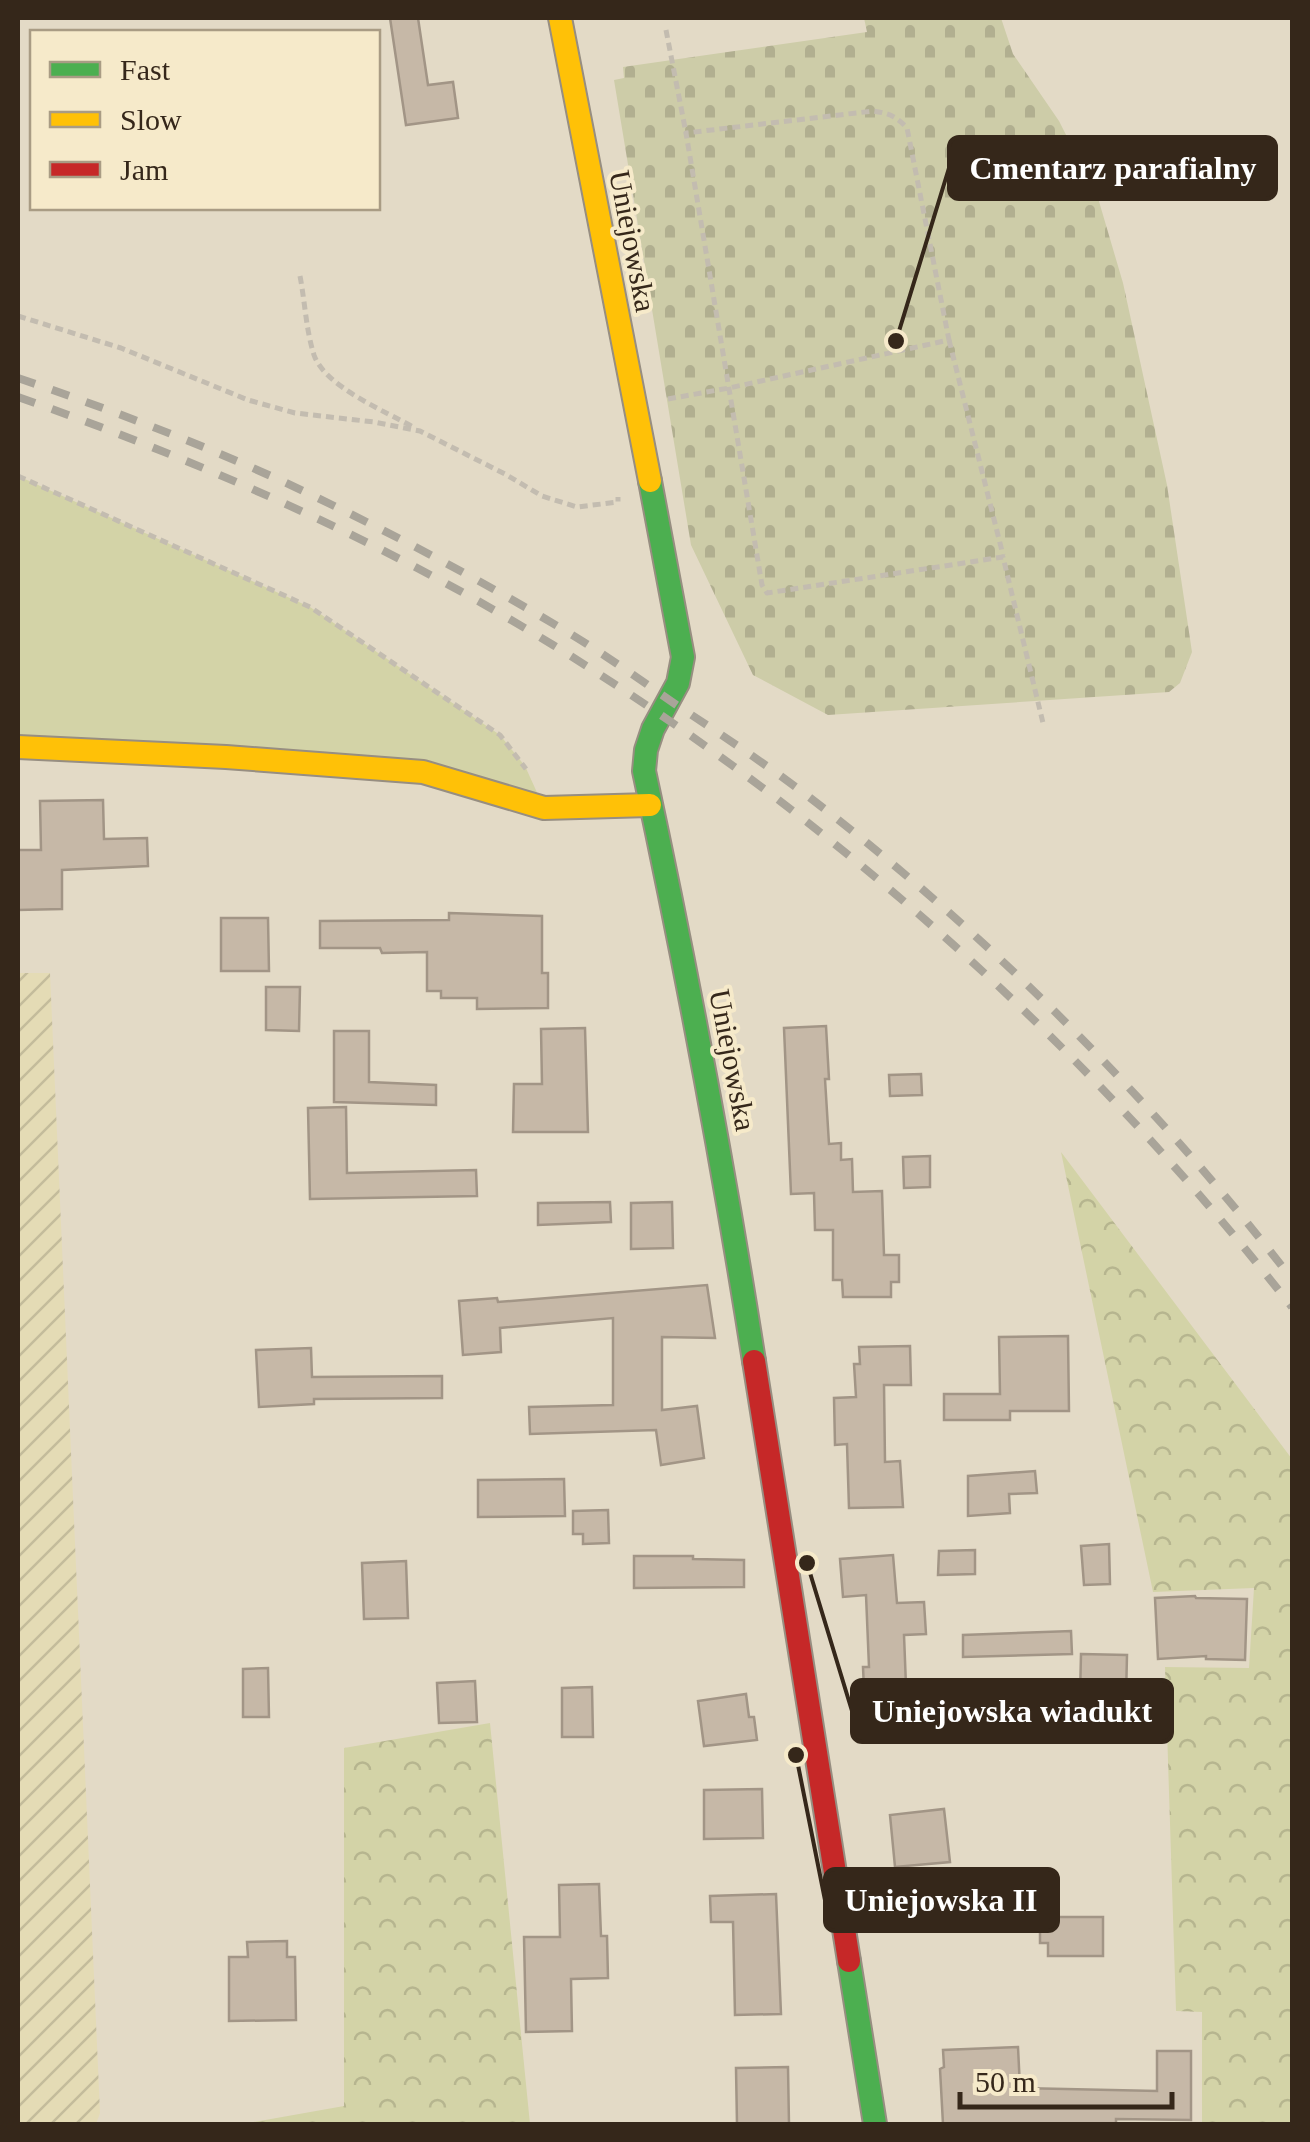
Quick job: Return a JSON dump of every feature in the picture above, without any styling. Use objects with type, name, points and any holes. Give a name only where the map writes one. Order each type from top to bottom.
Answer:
[{"type":"main road","name":"Uniejowska","points":[[560,18],[683,657],[678,683],[653,728],[644,771],[682,945],[732,1220],[875,2124]]},
{"type":"main road","points":[[18,748],[226,757],[422,772],[544,808],[650,804]]},
{"type":"path","points":[[666,30],[762,585],[767,593],[1003,557]]},
{"type":"path","points":[[686,133],[873,112],[898,118],[906,128],[949,340],[1043,723]]},
{"type":"path","points":[[300,276],[315,356],[325,374],[420,431],[542,496],[577,507],[618,502]]},
{"type":"path","points":[[18,316],[121,348],[248,400],[295,413],[420,431]]},
{"type":"path","points":[[660,400],[949,340]]},
{"type":"path","points":[[18,476],[310,608],[500,735],[525,766],[544,808]]},
{"type":"shaded area","points":[[18,973],[50,973],[100,2113],[96,2124],[18,2124]]},
{"type":"green space","points":[[864,18],[1001,18],[1013,54],[1059,121],[1098,198],[1123,283],[1167,485],[1192,652],[1180,683],[1169,692],[828,715],[753,675],[691,545],[614,80],[624,78],[623,67],[867,32]]},
{"type":"green space","points":[[18,476],[310,607],[500,735],[525,766],[544,808],[423,772],[18,747]]},
{"type":"green space","points":[[1061,1152],[1292,1459],[1292,2124],[1202,2124],[1202,2012],[1176,2011],[1165,1667],[1249,1668],[1254,1588],[1153,1592]]},
{"type":"green space","points":[[490,1723],[530,2124],[242,2124],[344,2106],[344,1748]]},
{"type":"building","points":[[390,18],[418,18],[428,85],[453,82],[458,118],[406,125]]},
{"type":"building","points":[[103,800],[104,839],[147,838],[148,866],[62,870],[62,909],[18,910],[18,850],[41,850],[40,801]]},
{"type":"building","points":[[449,913],[542,916],[542,973],[548,973],[548,1008],[477,1009],[477,998],[441,998],[441,991],[427,991],[427,952],[320,948],[320,921],[449,920]]},
{"type":"building","points":[[221,918],[268,918],[269,971],[221,971]]},
{"type":"building","points":[[266,987],[300,987],[299,1031],[266,1030]]},
{"type":"building","points":[[826,1026],[829,1144],[841,1143],[841,1160],[852,1159],[853,1192],[882,1191],[884,1255],[899,1255],[899,1282],[891,1282],[891,1297],[843,1297],[842,1280],[833,1280],[833,1230],[815,1230],[814,1193],[791,1194],[784,1028]]},
{"type":"building","points":[[585,1028],[588,1132],[513,1132],[514,1084],[542,1084],[541,1029]]},
{"type":"building","points":[[334,1031],[369,1031],[369,1082],[436,1085],[436,1105],[334,1102]]},
{"type":"building","points":[[921,1074],[922,1095],[890,1096],[889,1075]]},
{"type":"building","points":[[346,1107],[347,1173],[476,1170],[477,1196],[310,1199],[308,1108]]},
{"type":"building","points":[[930,1156],[930,1187],[904,1188],[903,1157]]},
{"type":"building","points":[[610,1202],[611,1222],[538,1225],[538,1203]]},
{"type":"building","points":[[672,1202],[673,1248],[631,1249],[631,1203]]},
{"type":"building","points":[[707,1285],[715,1338],[662,1337],[662,1410],[697,1406],[704,1458],[661,1465],[656,1430],[530,1434],[529,1407],[613,1405],[613,1318],[500,1328],[501,1352],[463,1355],[459,1301],[497,1298],[498,1302]]},
{"type":"building","points":[[1068,1336],[1069,1411],[1010,1411],[1010,1420],[944,1420],[944,1394],[1000,1394],[999,1337]]},
{"type":"building","points":[[910,1346],[911,1385],[884,1385],[885,1462],[900,1461],[903,1507],[849,1508],[847,1444],[835,1445],[834,1398],[856,1397],[854,1364],[860,1364],[859,1347]]},
{"type":"building","points":[[311,1348],[312,1377],[442,1376],[442,1398],[314,1399],[314,1404],[259,1407],[256,1350]]},
{"type":"building","points":[[1035,1471],[1037,1493],[1009,1494],[1010,1513],[968,1516],[968,1476]]},
{"type":"building","points":[[564,1479],[565,1516],[478,1517],[478,1480]]},
{"type":"building","points":[[608,1510],[609,1543],[583,1544],[583,1534],[573,1534],[573,1511]]},
{"type":"building","points":[[1109,1544],[1110,1584],[1084,1585],[1081,1546]]},
{"type":"building","points":[[975,1550],[975,1574],[938,1575],[939,1551]]},
{"type":"building","points":[[893,1555],[897,1603],[924,1602],[926,1634],[904,1635],[907,1711],[865,1713],[863,1667],[869,1667],[866,1595],[843,1597],[840,1559]]},
{"type":"building","points":[[634,1556],[744,1560],[744,1587],[634,1588]]},
{"type":"building","points":[[406,1561],[408,1618],[364,1619],[362,1563]]},
{"type":"building","points":[[1155,1598],[1247,1599],[1245,1660],[1206,1656],[1158,1659]]},
{"type":"building","points":[[1071,1631],[1072,1654],[963,1657],[963,1635]]},
{"type":"building","points":[[1081,1654],[1127,1655],[1125,1740],[1079,1739]]},
{"type":"building","points":[[268,1668],[269,1717],[243,1717],[243,1669]]},
{"type":"building","points":[[475,1681],[477,1722],[439,1723],[437,1683]]},
{"type":"building","points":[[592,1687],[593,1737],[562,1737],[562,1688]]},
{"type":"building","points":[[746,1694],[757,1740],[704,1746],[698,1701]]},
{"type":"building","points":[[762,1789],[763,1838],[704,1839],[704,1790]]},
{"type":"building","points":[[944,1809],[950,1862],[895,1867],[890,1815]]},
{"type":"building","points":[[599,1884],[601,1936],[607,1936],[608,1978],[571,1979],[572,2031],[526,2032],[524,1937],[560,1937],[559,1885]]},
{"type":"building","points":[[776,1894],[781,2014],[735,2015],[733,1922],[711,1922],[710,1896]]},
{"type":"building","points":[[1040,1917],[1103,1917],[1103,1956],[1048,1956],[1048,1943],[1040,1943]]},
{"type":"building","points":[[287,1941],[287,1957],[295,1957],[296,2020],[229,2021],[229,1957],[248,1957],[247,1942]]},
{"type":"building","points":[[1018,2047],[1020,2088],[1157,2091],[1157,2051],[1191,2051],[1191,2120],[943,2124],[943,2050]]},
{"type":"building","points":[[788,2067],[789,2124],[737,2124],[736,2068]]},
{"type":"railway","points":[[18,378],[218,453],[389,533],[574,636],[761,762],[941,905],[1066,1023],[1183,1148],[1292,1279]]},
{"type":"railway","points":[[18,397],[224,477],[425,572],[553,645],[759,785],[952,943],[1043,1029],[1130,1118],[1292,1307]]},
{"type":"traffic: fast","points":[[650,481],[683,657],[678,683],[653,729],[644,771],[703,1065],[754,1361]]},
{"type":"traffic: fast","points":[[849,1961],[875,2124]]},
{"type":"traffic: slow","points":[[560,18],[650,481]]},
{"type":"traffic: slow","points":[[18,747],[423,772],[544,808],[650,805]]},
{"type":"traffic: jam","points":[[754,1361],[849,1961]]},
{"type":"place","name":"Cmentarz parafialny","points":[[896,341]]},
{"type":"place","name":"Uniejowska wiadukt","points":[[807,1563]]},
{"type":"place","name":"Uniejowska II","points":[[796,1755]]}]
